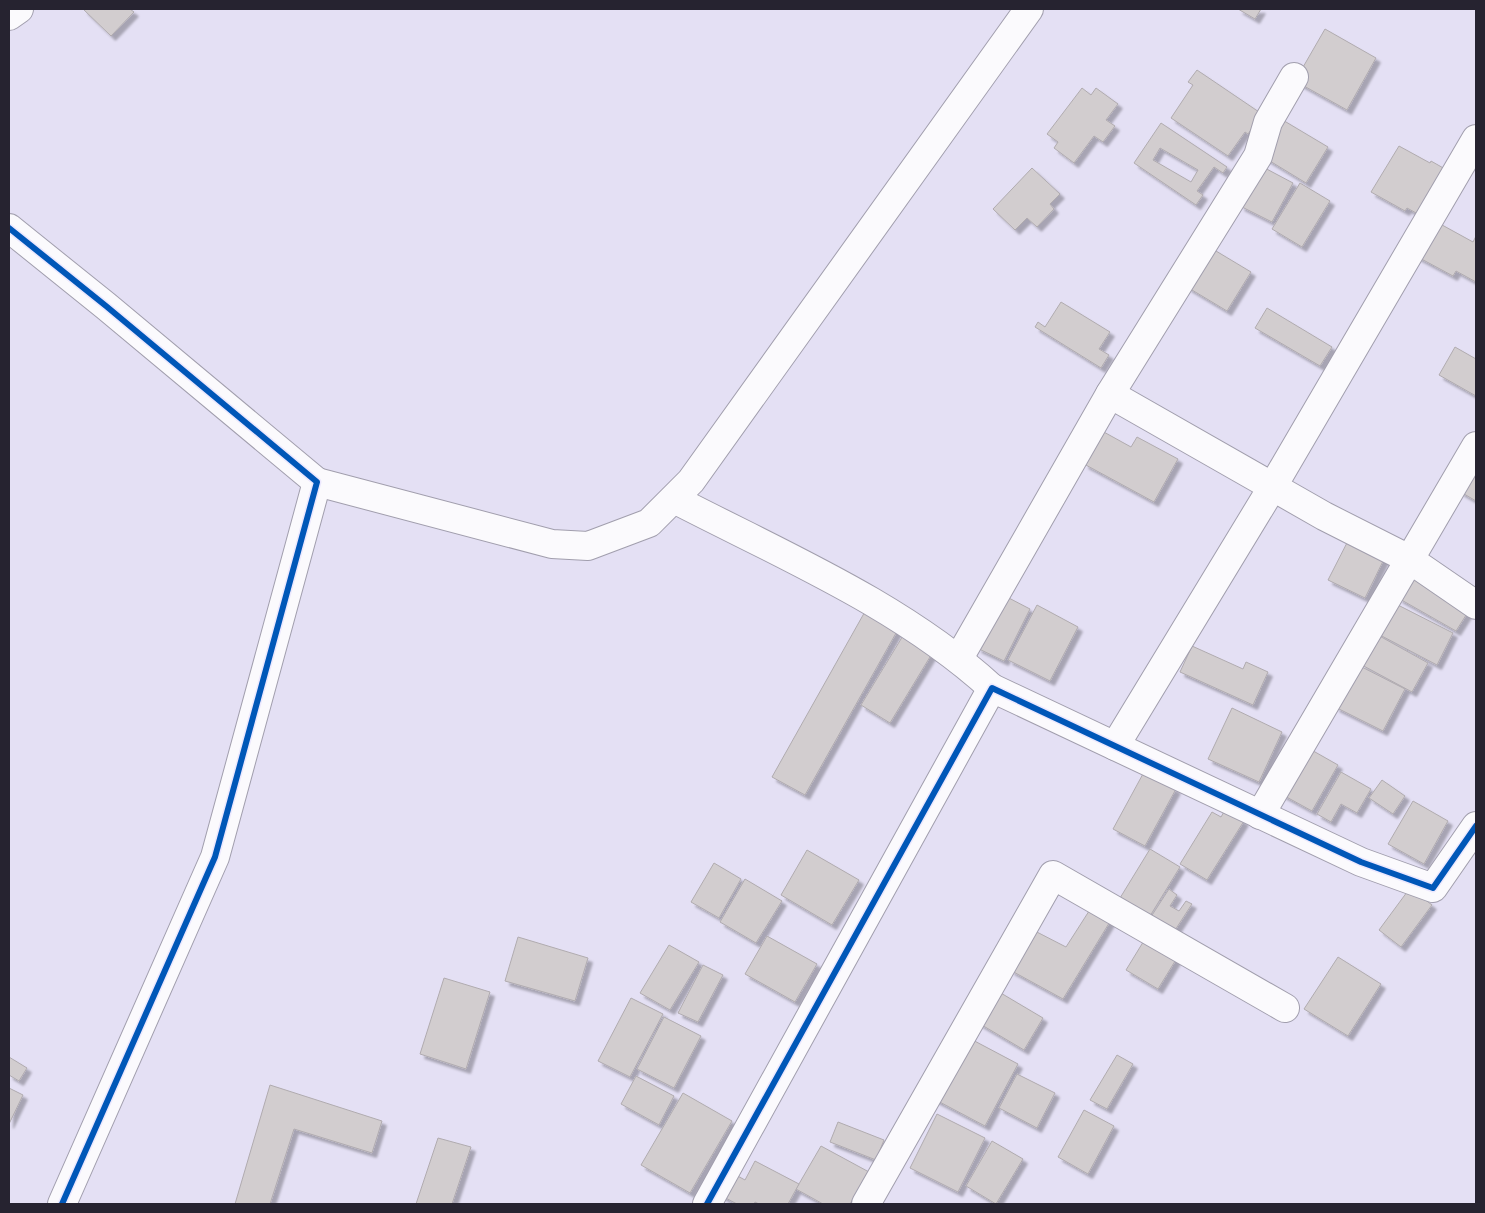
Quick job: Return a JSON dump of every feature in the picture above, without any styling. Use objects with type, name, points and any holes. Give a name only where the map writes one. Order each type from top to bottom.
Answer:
[{"type":"street","points":[[9,16],[19,9]]},
{"type":"street","points":[[9,228],[106,306],[317,482],[552,544],[588,546],[649,523],[691,481],[1029,9]]},
{"type":"street","points":[[959,658],[1110,394],[1258,156],[1268,122],[1294,77]]},
{"type":"street","points":[[1115,746],[1273,486],[1476,138]]},
{"type":"street","points":[[1110,394],[1273,486],[1409,559],[1476,605]]},
{"type":"street","points":[[1260,814],[1476,446]]},
{"type":"street","points":[[62,1204],[215,857],[317,482]]},
{"type":"street","points":[[674,499],[877,605],[959,658],[992,688],[1361,862],[1433,888],[1476,826]]},
{"type":"street","points":[[707,1204],[992,688]]},
{"type":"street","points":[[866,1204],[1053,875],[1285,1008]]},
{"type":"building","points":[[83,9],[130,9],[134,12],[111,36]]},
{"type":"building","points":[[1238,9],[1261,9],[1255,19]]},
{"type":"building","points":[[1325,29],[1376,58],[1347,110],[1295,81]]},
{"type":"building","points":[[1197,70],[1262,114],[1248,134],[1245,132],[1228,156],[1171,118],[1193,85],[1188,82]]},
{"type":"building","points":[[1082,88],[1091,95],[1096,88],[1118,104],[1106,120],[1115,126],[1103,142],[1094,136],[1074,163],[1054,148],[1058,142],[1047,134]]},
{"type":"building","points":[[1281,119],[1328,147],[1306,183],[1260,155]]},
{"type":"building","points":[[1161,123],[1227,167],[1223,173],[1214,167],[1197,191],[1203,195],[1196,205],[1134,163]],"holes":[[[1160,148],[1198,170],[1191,182],[1153,160]]]},
{"type":"building","points":[[1399,146],[1445,169],[1418,214],[1407,208],[1405,211],[1371,192]]},
{"type":"building","points":[[1261,166],[1293,183],[1272,222],[1240,206]]},
{"type":"building","points":[[1032,168],[1060,194],[1050,204],[1054,209],[1037,227],[1027,218],[1015,230],[993,209]]},
{"type":"building","points":[[1300,183],[1330,201],[1302,247],[1272,229]]},
{"type":"building","points":[[1433,220],[1473,242],[1476,236],[1476,282],[1456,271],[1453,276],[1414,255]]},
{"type":"building","points":[[1211,248],[1251,272],[1227,311],[1187,287]]},
{"type":"building","points":[[1061,302],[1110,332],[1099,349],[1109,355],[1101,368],[1035,327],[1038,322],[1045,327]]},
{"type":"building","points":[[1267,308],[1332,347],[1320,366],[1255,328]]},
{"type":"building","points":[[1455,347],[1476,359],[1476,396],[1439,375]]},
{"type":"building","points":[[1102,431],[1131,447],[1137,437],[1178,459],[1154,502],[1084,464]]},
{"type":"building","points":[[1476,467],[1476,501],[1459,491]]},
{"type":"building","points":[[1352,533],[1388,551],[1365,598],[1328,580]]},
{"type":"building","points":[[1411,574],[1468,612],[1456,631],[1398,598]]},
{"type":"building","points":[[1003,595],[1030,609],[1004,661],[977,648]]},
{"type":"building","points":[[1394,603],[1453,633],[1437,665],[1378,634]]},
{"type":"building","points":[[1037,605],[1078,627],[1050,681],[1008,660]]},
{"type":"building","points":[[867,608],[900,626],[805,795],[772,777]]},
{"type":"building","points":[[904,634],[933,652],[890,723],[861,705]]},
{"type":"building","points":[[1376,634],[1428,663],[1412,692],[1360,664]]},
{"type":"building","points":[[1192,646],[1243,669],[1246,662],[1268,672],[1253,705],[1180,672]]},
{"type":"building","points":[[1356,664],[1405,689],[1383,731],[1335,707]]},
{"type":"building","points":[[1232,708],[1282,732],[1259,782],[1208,759]]},
{"type":"building","points":[[1308,748],[1338,765],[1312,811],[1281,794]]},
{"type":"building","points":[[1144,772],[1176,789],[1145,846],[1113,829]]},
{"type":"building","points":[[1341,772],[1371,789],[1357,813],[1341,804],[1331,822],[1317,814]]},
{"type":"building","points":[[1382,780],[1405,796],[1393,814],[1369,798]]},
{"type":"building","points":[[1413,801],[1448,821],[1424,864],[1388,844]]},
{"type":"building","points":[[1225,810],[1244,821],[1207,880],[1180,864],[1212,812],[1221,817]]},
{"type":"building","points":[[1150,849],[1180,867],[1150,916],[1120,898]]},
{"type":"building","points":[[807,850],[859,880],[832,925],[781,895]]},
{"type":"building","points":[[714,863],[741,879],[719,918],[691,902]]},
{"type":"building","points":[[745,879],[782,901],[756,943],[720,922]]},
{"type":"building","points":[[1410,888],[1432,905],[1401,947],[1379,930]]},
{"type":"building","points":[[1169,889],[1177,895],[1170,906],[1179,911],[1186,901],[1192,904],[1168,941],[1145,926]]},
{"type":"building","points":[[1091,908],[1111,920],[1063,999],[1010,970],[1031,929],[1066,947]]},
{"type":"building","points":[[767,936],[817,964],[795,1002],[745,974]]},
{"type":"building","points":[[518,937],[588,958],[575,1001],[505,981]]},
{"type":"building","points":[[1145,939],[1177,958],[1158,989],[1126,970]]},
{"type":"building","points":[[669,945],[699,962],[670,1010],[640,993]]},
{"type":"building","points":[[1338,957],[1381,984],[1348,1036],[1304,1009]]},
{"type":"building","points":[[703,965],[723,975],[698,1022],[678,1013]]},
{"type":"building","points":[[444,978],[490,992],[466,1069],[420,1054]]},
{"type":"building","points":[[994,989],[1043,1018],[1024,1050],[975,1021]]},
{"type":"building","points":[[631,998],[663,1014],[630,1077],[598,1061]]},
{"type":"building","points":[[664,1017],[701,1036],[674,1088],[637,1069]]},
{"type":"building","points":[[967,1037],[1018,1064],[985,1126],[934,1099]]},
{"type":"building","points":[[1117,1055],[1133,1064],[1107,1109],[1090,1100]]},
{"type":"building","points":[[9,1057],[27,1068],[19,1081],[9,1075]]},
{"type":"building","points":[[1017,1074],[1055,1093],[1037,1128],[999,1108]]},
{"type":"building","points":[[636,1076],[674,1096],[659,1125],[621,1104]]},
{"type":"building","points":[[270,1085],[382,1121],[372,1153],[294,1129],[270,1204],[235,1204]]},
{"type":"building","points":[[9,1088],[23,1095],[9,1124]]},
{"type":"building","points":[[683,1093],[732,1121],[690,1193],[641,1165]]},
{"type":"building","points":[[1084,1110],[1114,1126],[1088,1174],[1058,1157]]},
{"type":"building","points":[[937,1114],[985,1138],[958,1192],[910,1168]]},
{"type":"building","points":[[838,1122],[884,1140],[876,1160],[830,1142]]},
{"type":"building","points":[[438,1138],[471,1147],[452,1204],[416,1204]]},
{"type":"building","points":[[992,1141],[1023,1159],[996,1204],[966,1186]]},
{"type":"building","points":[[821,1146],[869,1172],[850,1204],[823,1204],[796,1189]]},
{"type":"building","points":[[755,1161],[799,1184],[788,1204],[759,1204],[755,1202],[754,1204],[737,1204],[720,1195],[732,1173],[745,1180]]},
{"type":"cycle path","points":[[9,228],[106,306],[317,482],[215,857],[62,1204]]},
{"type":"cycle path","points":[[707,1204],[992,688],[1361,862],[1433,888],[1476,826]]}]
